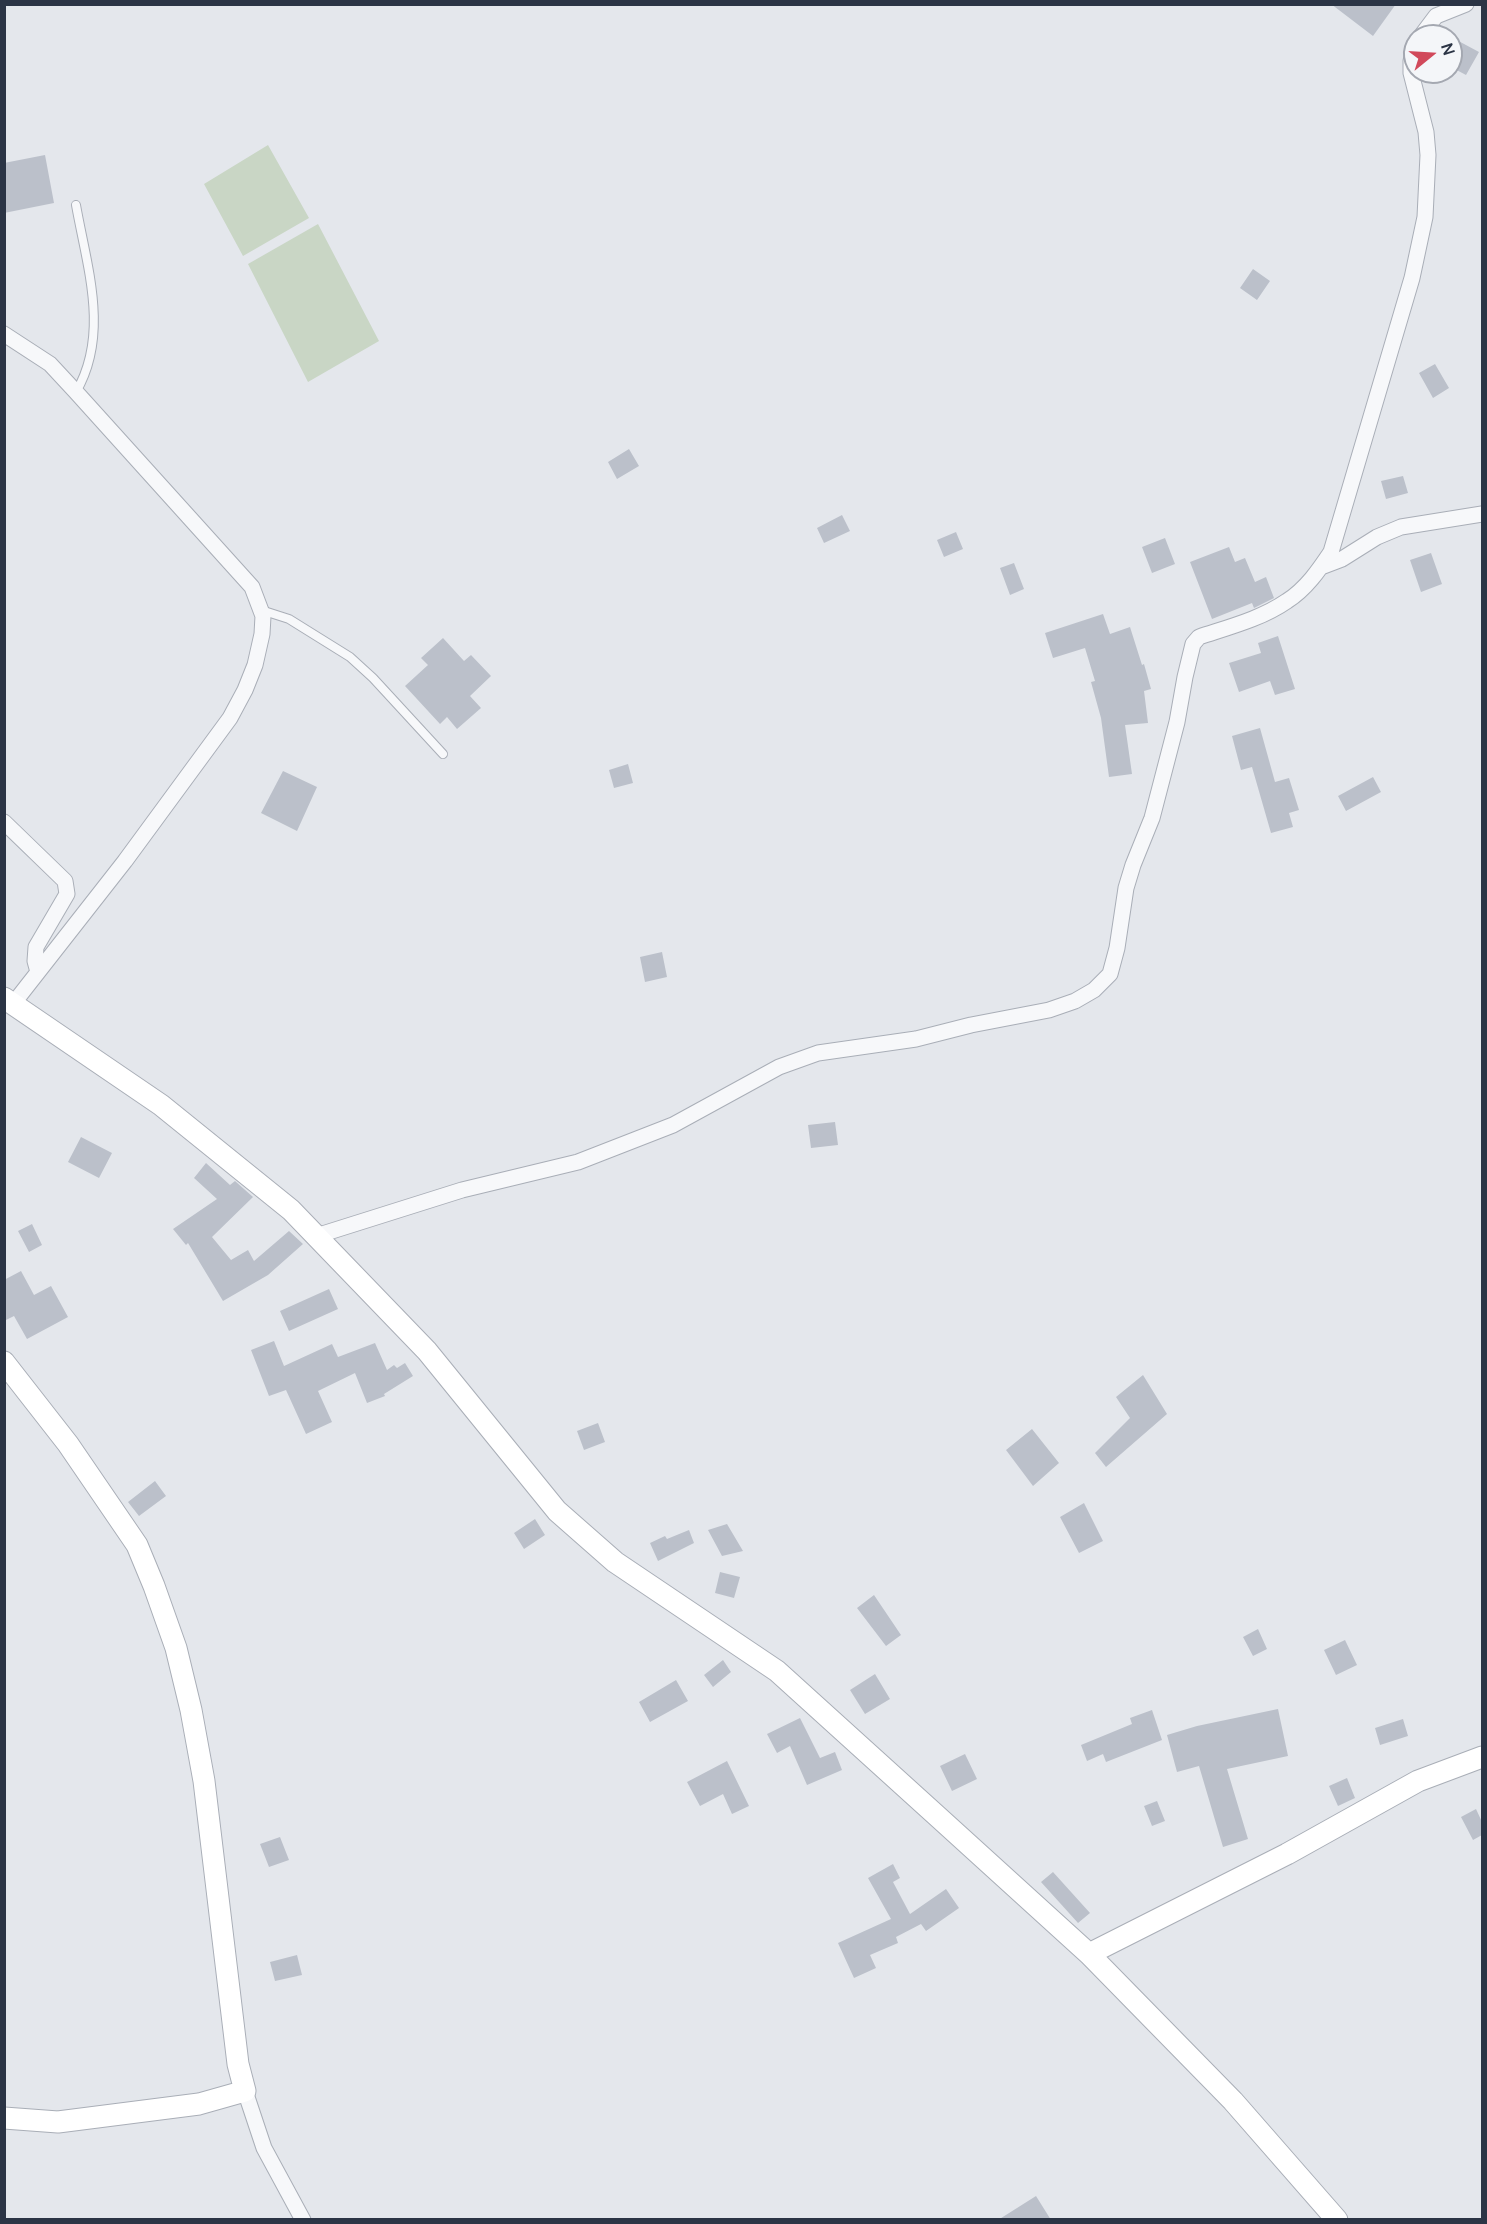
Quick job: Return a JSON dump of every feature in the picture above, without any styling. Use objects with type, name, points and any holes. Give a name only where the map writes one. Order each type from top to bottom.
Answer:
[{"type":"street","points":[[1431,24],[1437,16],[1466,4]]},
{"type":"street","points":[[316,1236],[462,1190],[578,1162],[673,1125],[779,1067],[818,1053],[916,1039],[971,1025],[1049,1010],[1076,1002],[1094,990],[1110,974],[1117,948],[1126,888],[1158,797],[1178,722],[1185,676],[1193,644],[1199,637],[1260,616],[1288,601],[1306,585],[1331,552],[1412,278],[1425,217],[1428,155],[1426,132],[1414,84]]},
{"type":"street","points":[[4,334],[50,364],[76,392],[252,586],[263,616],[262,634],[255,665],[230,718],[125,861],[38,972],[9,1001],[161,1105],[291,1210],[427,1352],[557,1511],[615,1562],[777,1671],[1089,1954],[1233,2101],[1336,2220]]},
{"type":"street","points":[[1321,567],[1342,559],[1377,537],[1401,527],[1482,514]]},
{"type":"street","points":[[4,822],[65,881],[67,894],[36,947],[35,961],[38,972]]},
{"type":"street","points":[[4,1362],[68,1444],[137,1545],[176,1648],[191,1710],[204,1781],[237,2064],[264,2148],[303,2220]]},
{"type":"street","points":[[1089,1954],[1287,1854],[1418,1781],[1482,1757]]},
{"type":"street","points":[[4,2118],[58,2122],[200,2104],[245,2091]]},
{"type":"lane","points":[[76,205],[96,328],[91,359],[86,375],[76,392]]},
{"type":"lane","points":[[261,610],[289,620],[350,657],[374,678],[443,754]]},
{"type":"green space","points":[[268,145],[309,218],[243,256],[204,184]]},
{"type":"green space","points":[[318,224],[379,341],[308,382],[248,264]]},
{"type":"building","points":[[1331,4],[1396,4],[1373,36]]},
{"type":"building","points":[[1463,43],[1479,52],[1466,75],[1463,73]]},
{"type":"building","points":[[45,155],[54,203],[4,213],[4,163]]},
{"type":"building","points":[[1253,269],[1270,281],[1257,300],[1240,288]]},
{"type":"building","points":[[1435,364],[1449,388],[1433,398],[1419,373]]},
{"type":"building","points":[[629,449],[639,466],[617,479],[608,462]]},
{"type":"building","points":[[1403,476],[1408,493],[1386,499],[1381,481]]},
{"type":"building","points":[[842,515],[850,531],[824,543],[817,528]]},
{"type":"building","points":[[956,532],[963,549],[944,557],[937,540]]},
{"type":"building","points":[[1165,538],[1175,564],[1152,573],[1142,547]]},
{"type":"building","points":[[1229,547],[1235,562],[1245,558],[1255,582],[1266,577],[1274,598],[1254,608],[1252,603],[1212,619],[1190,562]]},
{"type":"building","points":[[1431,553],[1442,584],[1421,592],[1410,560]]},
{"type":"building","points":[[1014,563],[1024,589],[1010,595],[1000,568]]},
{"type":"building","points":[[1103,614],[1110,634],[1130,627],[1151,689],[1144,691],[1148,723],[1125,725],[1132,774],[1109,777],[1101,718],[1091,682],[1095,681],[1085,648],[1053,658],[1045,633]]},
{"type":"building","points":[[1278,636],[1295,689],[1275,695],[1270,681],[1239,692],[1229,663],[1261,653],[1258,643]]},
{"type":"building","points":[[443,638],[464,661],[471,655],[491,676],[470,696],[481,708],[457,729],[447,717],[440,724],[405,686],[428,665],[421,658]]},
{"type":"building","points":[[1260,728],[1275,782],[1289,778],[1299,810],[1289,813],[1293,827],[1271,833],[1252,767],[1241,770],[1232,736]]},
{"type":"building","points":[[628,764],[633,783],[614,788],[609,770]]},
{"type":"building","points":[[283,771],[317,787],[297,831],[261,813]]},
{"type":"building","points":[[1373,777],[1381,792],[1346,811],[1338,796]]},
{"type":"building","points":[[662,952],[667,977],[645,982],[640,957]]},
{"type":"building","points":[[835,1122],[838,1145],[811,1148],[808,1125]]},
{"type":"building","points":[[81,1137],[112,1153],[99,1178],[68,1162]]},
{"type":"building","points":[[206,1163],[230,1185],[235,1181],[253,1197],[212,1237],[231,1260],[248,1250],[254,1261],[289,1231],[303,1244],[268,1275],[223,1301],[188,1243],[186,1245],[173,1229],[217,1199],[194,1178]]},
{"type":"building","points":[[32,1224],[42,1245],[29,1252],[18,1231]]},
{"type":"building","points":[[21,1271],[34,1295],[51,1286],[68,1317],[27,1339],[14,1316],[4,1321],[4,1280]]},
{"type":"building","points":[[329,1289],[338,1309],[289,1331],[280,1311]]},
{"type":"building","points":[[274,1341],[284,1366],[332,1344],[338,1357],[375,1343],[387,1370],[394,1365],[397,1368],[405,1363],[413,1376],[384,1394],[385,1396],[367,1403],[355,1373],[318,1391],[332,1422],[306,1434],[286,1390],[269,1396],[251,1350]]},
{"type":"building","points":[[1143,1375],[1167,1414],[1106,1467],[1095,1453],[1130,1418],[1116,1397]]},
{"type":"building","points":[[598,1423],[605,1442],[584,1450],[577,1431]]},
{"type":"building","points":[[1032,1429],[1059,1463],[1033,1486],[1006,1450]]},
{"type":"building","points":[[155,1481],[166,1496],[139,1516],[128,1502]]},
{"type":"building","points":[[1084,1503],[1103,1541],[1079,1553],[1060,1517]]},
{"type":"building","points":[[535,1519],[545,1535],[524,1549],[514,1533]]},
{"type":"building","points":[[727,1524],[743,1551],[722,1556],[708,1530]]},
{"type":"building","points":[[689,1530],[694,1543],[658,1561],[650,1543],[665,1536],[667,1539]]},
{"type":"building","points":[[720,1572],[740,1577],[734,1598],[715,1593]]},
{"type":"building","points":[[874,1595],[901,1635],[886,1646],[857,1608]]},
{"type":"building","points":[[1258,1629],[1267,1649],[1253,1656],[1243,1637]]},
{"type":"building","points":[[1345,1640],[1357,1665],[1336,1675],[1324,1650]]},
{"type":"building","points":[[723,1660],[731,1672],[713,1687],[704,1675]]},
{"type":"building","points":[[875,1674],[890,1699],[865,1714],[850,1690]]},
{"type":"building","points":[[676,1680],[688,1701],[650,1722],[639,1702]]},
{"type":"building","points":[[1278,1709],[1288,1756],[1227,1769],[1248,1839],[1223,1847],[1199,1766],[1177,1772],[1167,1735],[1197,1726]]},
{"type":"building","points":[[1152,1710],[1162,1740],[1106,1762],[1103,1754],[1087,1761],[1081,1745],[1132,1724],[1130,1718]]},
{"type":"building","points":[[800,1718],[820,1758],[835,1752],[842,1770],[807,1785],[790,1746],[777,1753],[767,1734]]},
{"type":"building","points":[[1403,1719],[1408,1736],[1380,1745],[1375,1728]]},
{"type":"building","points":[[965,1754],[977,1779],[952,1791],[940,1766]]},
{"type":"building","points":[[727,1761],[749,1806],[732,1814],[723,1794],[700,1806],[687,1782]]},
{"type":"building","points":[[1347,1778],[1355,1798],[1338,1806],[1329,1786]]},
{"type":"building","points":[[1157,1801],[1165,1821],[1152,1826],[1144,1806]]},
{"type":"building","points":[[1476,1809],[1482,1822],[1482,1835],[1473,1840],[1461,1817]]},
{"type":"building","points":[[280,1837],[289,1860],[269,1867],[260,1844]]},
{"type":"building","points":[[893,1864],[900,1878],[893,1882],[910,1914],[946,1889],[959,1908],[926,1931],[921,1924],[896,1937],[898,1943],[870,1955],[876,1968],[854,1978],[838,1943],[891,1919],[868,1878]]},
{"type":"building","points":[[1053,1872],[1090,1913],[1078,1923],[1041,1882]]},
{"type":"building","points":[[297,1955],[302,1975],[275,1981],[270,1962]]},
{"type":"building","points":[[1036,2196],[1051,2220],[998,2220]]}]
